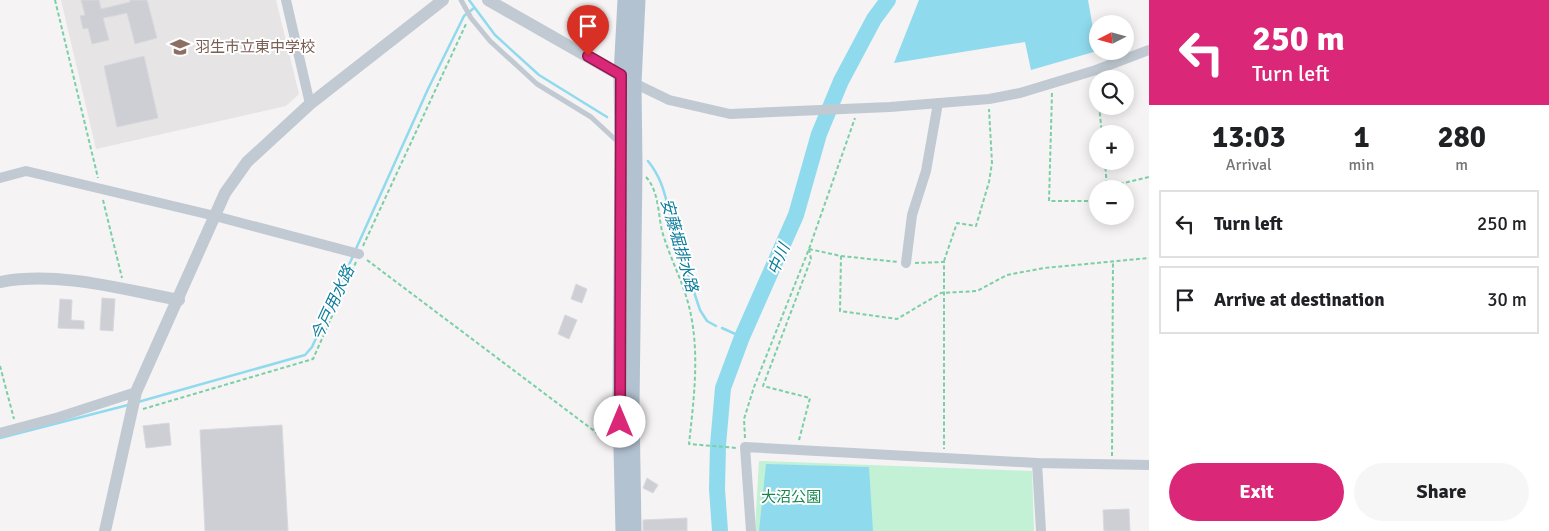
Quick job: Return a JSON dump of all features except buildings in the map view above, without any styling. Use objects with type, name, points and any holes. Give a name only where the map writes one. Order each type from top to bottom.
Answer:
[{"type":"main road","points":[[622,531],[621,75],[625,0]]},
{"type":"main road","points":[[634,531],[632,407],[635,167],[634,83],[638,0]]},
{"type":"street","points":[[286,0],[310,104]]},
{"type":"street","points":[[105,531],[136,392],[179,300],[225,193],[247,162],[310,104],[443,0]]},
{"type":"street","points":[[488,0],[634,83],[669,100],[730,114],[804,112],[989,99],[1020,93],[1149,50]]},
{"type":"street","points":[[906,263],[912,215],[926,171],[938,103]]},
{"type":"street","points":[[0,178],[26,171],[215,216],[359,254]]},
{"type":"street","points":[[0,282],[50,278],[179,300]]},
{"type":"street","points":[[0,433],[136,392]]},
{"type":"street","points":[[750,531],[745,447],[1038,463],[1149,464]]},
{"type":"street","points":[[1038,463],[1042,531]]},
{"type":"lane","points":[[461,0],[471,18],[490,42],[538,84],[591,117],[622,148]]},
{"type":"path","points":[[55,0],[125,290]]},
{"type":"path","points":[[1052,83],[1049,201],[1089,201]]},
{"type":"path","points":[[944,459],[944,262],[957,223],[976,226],[989,182],[992,164],[989,99]]},
{"type":"path","points":[[635,167],[648,180],[654,190],[662,231],[688,301],[694,340],[695,387],[689,444],[745,447],[744,419],[809,249],[859,108]]},
{"type":"path","points":[[1134,181],[1149,177]]},
{"type":"path","points":[[809,249],[841,256],[906,263],[944,262]]},
{"type":"path","points":[[797,451],[810,398],[763,386],[811,259],[809,249]]},
{"type":"path","points":[[359,254],[621,451]]},
{"type":"path","points":[[841,256],[840,310],[897,319],[944,293],[977,291],[1007,275],[1044,268],[1149,258]]},
{"type":"path","points":[[1112,464],[1113,261]]},
{"type":"path","points":[[0,366],[16,429]]},
{"type":"shaded area","name":"羽生市立東中学校","points":[[61,0],[276,0],[299,94],[286,106],[96,149]]},
{"type":"green space","name":"大沼公園","points":[[759,461],[1032,471],[1034,531],[755,531]]},
{"type":"water","points":[[919,0],[1088,0],[1091,15],[1089,15],[1089,53],[1031,70],[1025,42],[894,63]]},
{"type":"water","points":[[766,464],[869,467],[873,531],[759,531]]},
{"type":"waterway","name":"安藤堀排水路","points":[[469,0],[495,35],[539,75],[607,117]]},
{"type":"waterway","name":"中川","points":[[720,531],[717,489],[718,445],[723,388],[742,337],[796,215],[819,134],[841,81],[874,19],[888,0]]},
{"type":"waterway","name":"今戸用水路","points":[[355,251],[428,89],[464,16],[474,8]]},
{"type":"waterway","name":"安藤堀排水路","points":[[648,161],[658,176],[663,190],[700,310],[707,321],[716,326]]},
{"type":"waterway","name":"今戸用水路","points":[[138,402],[305,355],[312,347],[353,256]]},
{"type":"waterway","name":"安藤堀排水路","points":[[722,328],[742,337]]},
{"type":"waterway","name":"今戸用水路","points":[[0,438],[128,405]]},
{"type":"place","name":"羽生市立東中学校","points":[[180,47]]},
{"type":"route","points":[[588,56],[621,75],[620,422]]}]
